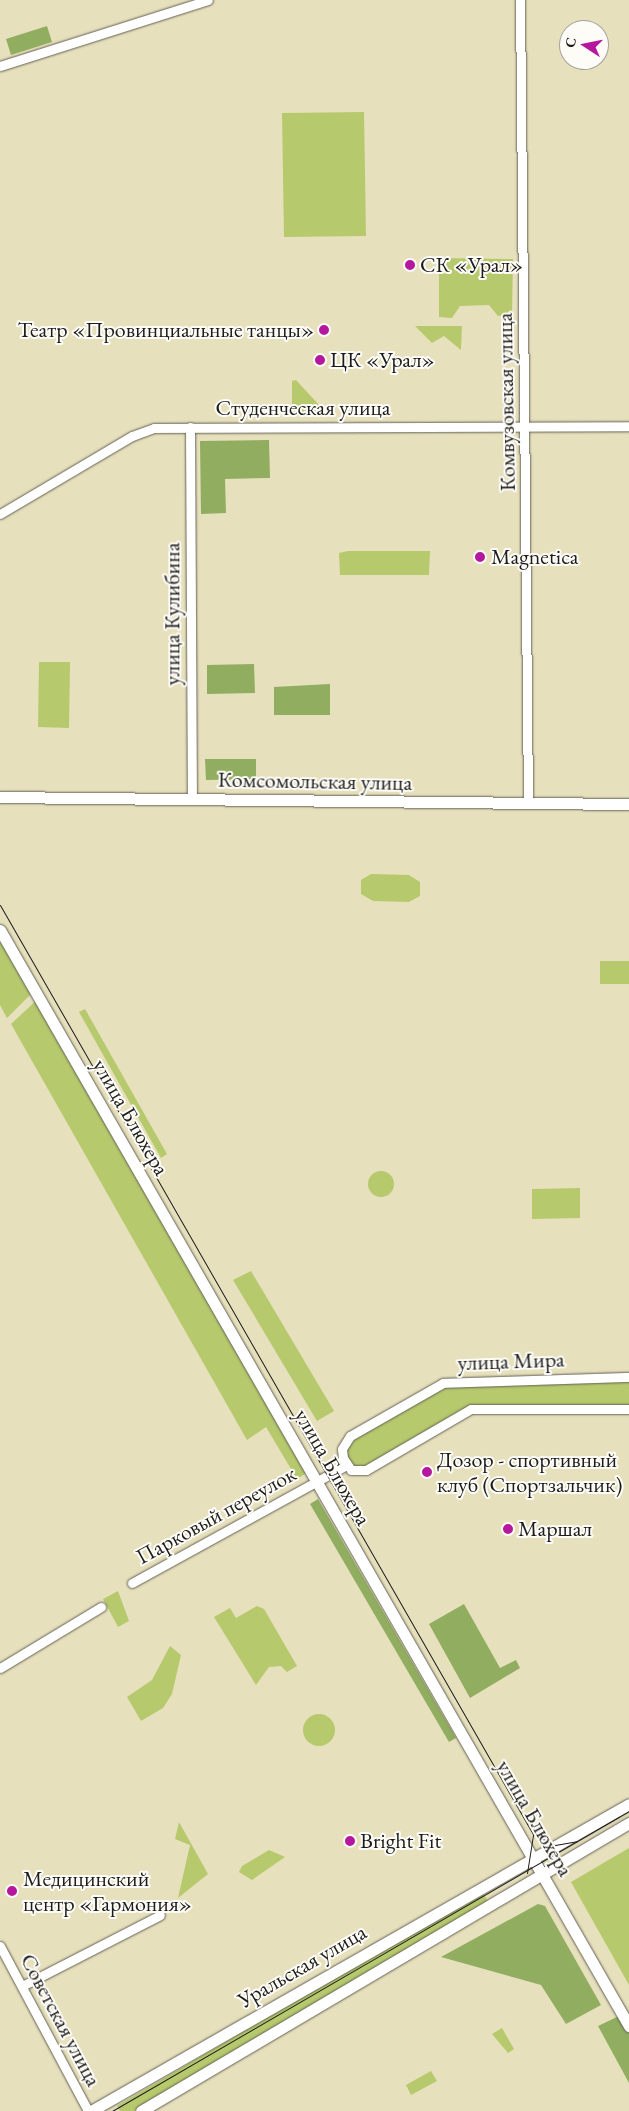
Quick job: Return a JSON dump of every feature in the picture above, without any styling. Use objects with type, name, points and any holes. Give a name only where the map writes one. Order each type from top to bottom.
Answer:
[{"type":"main road","name":"Комсомольская улица","points":[[0,797],[629,804]]},
{"type":"main road","name":"улица Блюхера","points":[[0,930],[545,1875],[629,2026]]},
{"type":"main road","name":"Уральская улица","points":[[89,2111],[534,1856],[629,1804]]},
{"type":"main road","name":"Уральская улица","points":[[141,2111],[545,1875],[629,1823]]},
{"type":"street","points":[[0,66],[208,0]]},
{"type":"street","name":"Комвузовская улица","points":[[520,0],[528,803]]},
{"type":"street","name":"Студенческая улица","points":[[0,514],[132,436],[154,428],[629,426]]},
{"type":"street","name":"улица Кулибина","points":[[190,427],[192,799]]},
{"type":"street","name":"улица Мира","points":[[629,1376],[443,1383],[350,1436],[342,1449],[347,1465],[351,1470],[366,1470],[471,1409],[629,1409]]},
{"type":"street","points":[[318,1480],[347,1465]]},
{"type":"street","name":"Парковый переулок","points":[[132,1583],[318,1480]]},
{"type":"street","points":[[0,1668],[101,1607]]},
{"type":"street","points":[[22,1986],[160,1914]]},
{"type":"street","name":"Советская улица","points":[[1,1951],[22,1986],[89,2111]]},
{"type":"green space","points":[[47,26],[52,42],[11,55],[6,39]]},
{"type":"green space","points":[[364,112],[366,236],[284,237],[282,113]]},
{"type":"green space","points":[[439,258],[513,259],[512,315],[498,316],[489,305],[460,306],[452,318],[439,317]]},
{"type":"green space","points":[[415,326],[462,326],[461,350],[444,336],[432,343]]},
{"type":"green space","points":[[296,380],[319,405],[314,416],[292,416],[292,381]]},
{"type":"green space","points":[[269,440],[270,478],[225,479],[226,513],[201,514],[200,441]]},
{"type":"green space","points":[[348,551],[430,551],[429,575],[340,575],[339,553]]},
{"type":"green space","points":[[39,662],[70,662],[69,728],[38,727]]},
{"type":"green space","points":[[254,664],[255,693],[207,694],[207,665]]},
{"type":"green space","points":[[330,684],[330,715],[274,715],[274,687]]},
{"type":"green space","points":[[205,759],[256,759],[256,779],[206,780]]},
{"type":"green space","points":[[371,874],[409,875],[420,882],[420,896],[409,902],[373,901],[361,894],[361,880]]},
{"type":"green space","points":[[0,930],[35,990],[7,1018],[0,1005]]},
{"type":"green space","points":[[600,961],[629,961],[629,984],[600,984]]},
{"type":"green space","points":[[39,998],[311,1470],[297,1479],[266,1427],[247,1440],[11,1024]]},
{"type":"green space","points":[[85,1009],[167,1154],[161,1158],[79,1012]]},
{"type":"green space","points":[[381,1171],[390,1175],[394,1184],[390,1193],[381,1197],[372,1193],[368,1184],[372,1175]]},
{"type":"green space","points":[[580,1188],[580,1218],[532,1219],[532,1189]]},
{"type":"green space","points":[[251,1271],[334,1411],[317,1421],[233,1280]]},
{"type":"green space","points":[[629,1377],[629,1409],[482,1407],[366,1470],[347,1465],[344,1443],[434,1387]]},
{"type":"green space","points":[[318,1499],[456,1738],[449,1742],[310,1504]]},
{"type":"green space","points":[[118,1591],[129,1621],[118,1627],[103,1599]]},
{"type":"green space","points":[[464,1604],[500,1668],[516,1660],[520,1668],[470,1698],[429,1624]]},
{"type":"green space","points":[[257,1606],[264,1609],[297,1666],[287,1672],[281,1666],[269,1667],[256,1685],[214,1617],[230,1608],[236,1618]]},
{"type":"green space","points":[[170,1646],[181,1655],[172,1694],[163,1708],[141,1721],[127,1697],[152,1680]]},
{"type":"green space","points":[[319,1714],[325,1715],[330,1719],[334,1724],[334,1736],[330,1741],[325,1745],[319,1746],[313,1745],[308,1741],[304,1736],[303,1730],[304,1724],[308,1719],[313,1715]]},
{"type":"green space","points":[[179,1822],[208,1874],[178,1898],[190,1845],[175,1839]]},
{"type":"green space","points":[[629,1848],[629,1985],[571,1882]]},
{"type":"green space","points":[[269,1850],[285,1857],[252,1880],[239,1872],[242,1866]]},
{"type":"green space","points":[[482,1891],[489,1903],[134,2111],[120,2111],[117,2106]]},
{"type":"green space","points":[[538,1904],[545,1906],[601,2005],[566,2024],[541,1985],[441,1957]]},
{"type":"green space","points":[[619,2016],[629,2033],[629,2083],[598,2026]]},
{"type":"green space","points":[[502,2028],[514,2049],[508,2053],[492,2034]]},
{"type":"green space","points":[[431,2071],[437,2081],[411,2095],[406,2085]]},
{"type":"tram line","points":[[0,905],[533,1834],[555,1845],[577,1841]]},
{"type":"tram line","points":[[112,2111],[629,1811]]},
{"type":"tram line","points":[[527,1873],[533,1834]]},
{"type":"place","name":"СК «Урал»","points":[[410,265]]},
{"type":"place","name":"Театр «Провинциальные танцы»","points":[[324,330]]},
{"type":"place","name":"ЦК «Урал»","points":[[320,360]]},
{"type":"place","name":"Magnetica","points":[[480,557]]},
{"type":"place","name":"Дозор - спортивный клуб (Спортзальчик)","points":[[427,1472]]},
{"type":"place","name":"Маршал","points":[[508,1529]]},
{"type":"place","name":"Bright Fit","points":[[350,1841]]},
{"type":"place","name":"Медицинский центр «Гармония»","points":[[12,1891]]}]
